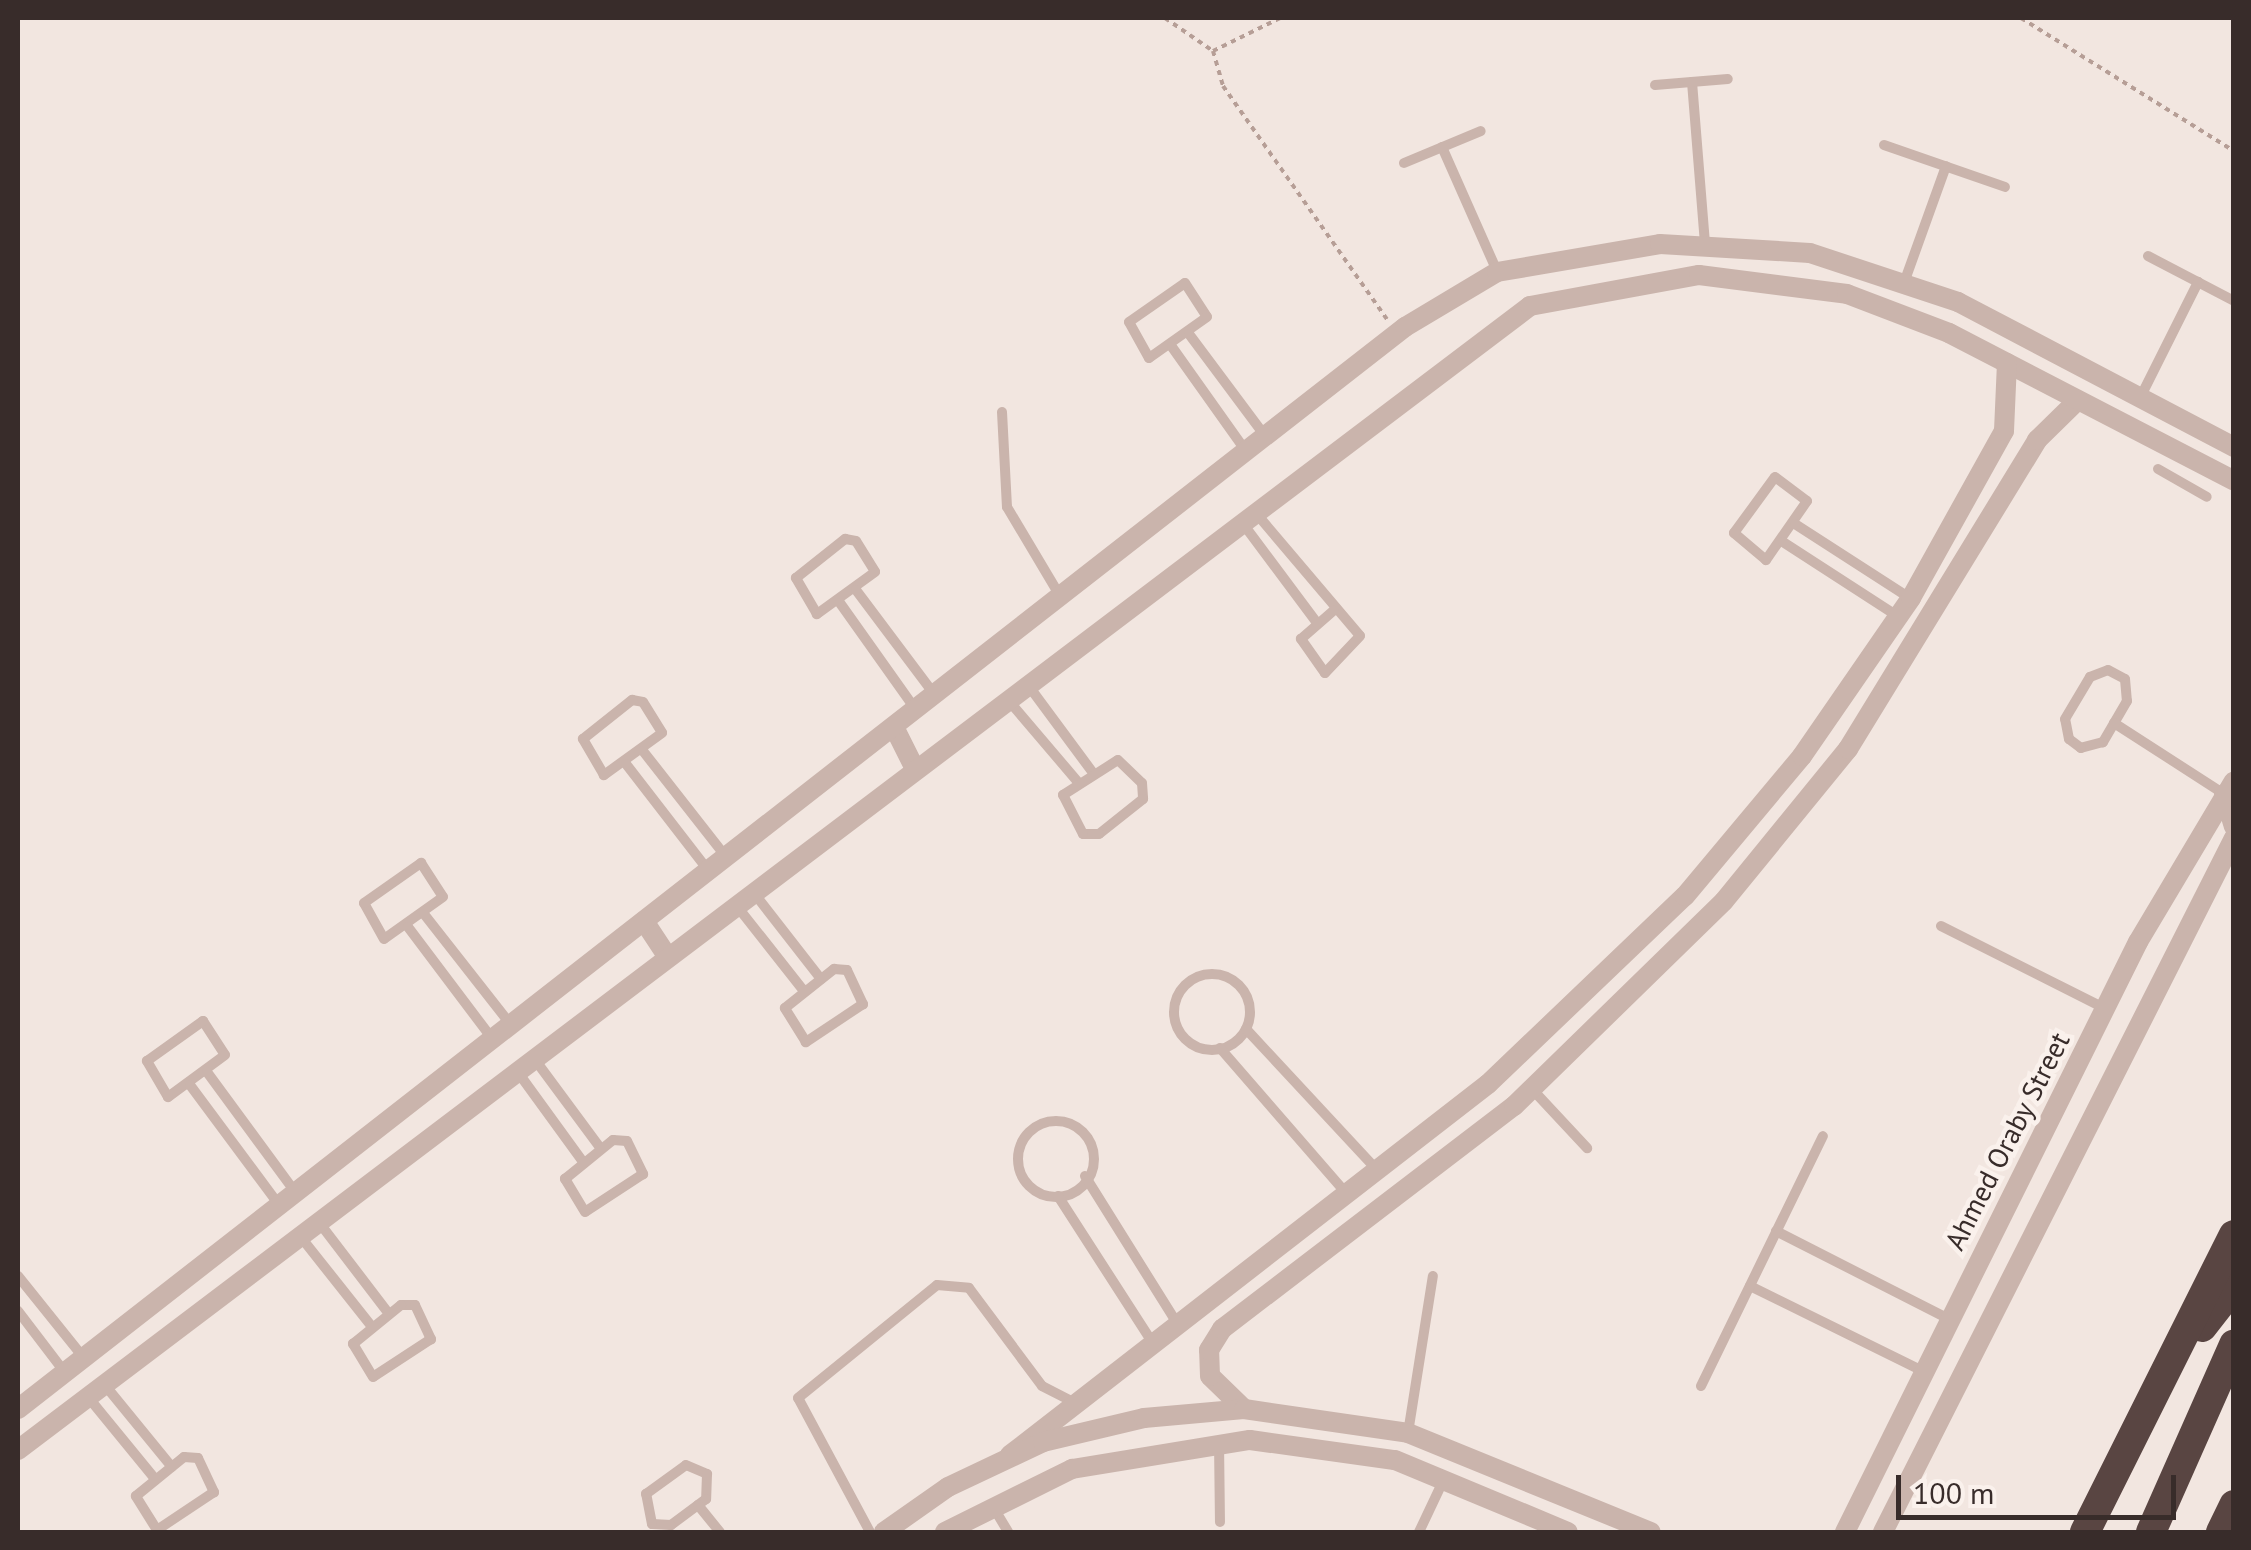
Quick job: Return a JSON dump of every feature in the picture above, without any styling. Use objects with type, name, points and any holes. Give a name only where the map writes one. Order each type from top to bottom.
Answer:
[{"type":"highway","points":[[2085,1532],[2234,1235]]},
{"type":"highway","points":[[2156,1387],[2234,1286]]},
{"type":"highway","points":[[2151,1532],[2234,1346]]},
{"type":"highway","points":[[2221,1532],[2234,1505]]},
{"type":"street","points":[[18,1409],[1406,327],[1497,272],[1704,242],[1810,252],[1906,280],[2234,447]]},
{"type":"street","points":[[1807,284],[1810,252]]},
{"type":"street","points":[[18,1450],[1509,316],[1548,299],[1699,275],[1807,284],[1887,306],[2007,363],[2234,481]]},
{"type":"street","points":[[884,1532],[1010,1455],[1152,1342],[1415,1144],[1557,1024],[1685,896],[1802,756],[1911,598],[1996,448],[2007,363]]},
{"type":"street","points":[[1244,1409],[1210,1376],[1210,1350],[1222,1329],[1532,1089],[1658,973],[1788,827],[1904,668],[2037,440],[2078,400]]},
{"type":"street","points":[[894,726],[914,766]]},
{"type":"street","points":[[2228,788],[2234,826]]},
{"type":"street","name":"Ahmed Oraby Street","points":[[1845,1532],[2104,1008],[2228,788]]},
{"type":"street","points":[[1883,1532],[2166,956],[2234,838]]},
{"type":"street","points":[[644,922],[667,956]]},
{"type":"street","points":[[2138,942],[2166,956]]},
{"type":"street","points":[[1415,1144],[1437,1166]]},
{"type":"street","points":[[218,1254],[238,1282]]},
{"type":"street","points":[[1010,1455],[1110,1424],[1244,1409],[1408,1433],[1651,1532]]},
{"type":"street","points":[[944,1532],[992,1504],[1104,1460],[1219,1441],[1326,1445],[1445,1477],[1568,1532]]},
{"type":"street","points":[[1864,1494],[1895,1507]]},
{"type":"lane","points":[[1655,85],[1728,80]]},
{"type":"lane","points":[[1692,82],[1704,242]]},
{"type":"lane","points":[[1404,164],[1481,131]]},
{"type":"lane","points":[[1884,145],[2005,187]]},
{"type":"lane","points":[[1442,148],[1497,272]]},
{"type":"lane","points":[[1906,280],[1946,166]]},
{"type":"lane","points":[[2148,256],[2234,301]]},
{"type":"lane","points":[[2140,398],[2198,282]]},
{"type":"lane","points":[[1182,283],[1208,312],[1189,334],[1149,358],[1127,326],[1182,283]]},
{"type":"lane","points":[[1189,334],[1265,437]]},
{"type":"lane","points":[[1172,347],[1246,451]]},
{"type":"lane","points":[[1002,412],[1007,507],[1060,596]]},
{"type":"lane","points":[[2184,484],[2196,462]]},
{"type":"lane","points":[[2158,469],[2207,497]]},
{"type":"lane","points":[[1771,478],[1806,497],[1795,524],[1766,560],[1734,537],[1771,478]]},
{"type":"lane","points":[[1247,515],[1333,611]]},
{"type":"lane","points":[[1247,515],[1317,623]]},
{"type":"lane","points":[[1795,524],[1911,598]]},
{"type":"lane","points":[[849,538],[875,568],[856,590],[816,614],[794,582],[849,538]]},
{"type":"lane","points":[[1783,542],[1899,617]]},
{"type":"lane","points":[[856,590],[935,695]]},
{"type":"lane","points":[[840,603],[916,710]]},
{"type":"lane","points":[[1342,609],[1361,640],[1325,673],[1301,644],[1317,623],[1333,611],[1342,609]]},
{"type":"lane","points":[[2101,670],[2128,686],[2114,723],[2089,748],[2066,732],[2101,670]]},
{"type":"lane","points":[[1026,682],[1093,773]]},
{"type":"lane","points":[[1005,696],[1078,782]]},
{"type":"lane","points":[[636,699],[662,729],[643,750],[604,775],[582,743],[636,699]]},
{"type":"lane","points":[[2114,723],[2228,788]]},
{"type":"lane","points":[[643,750],[726,858]]},
{"type":"lane","points":[[626,764],[709,871]]},
{"type":"lane","points":[[1128,764],[1144,789],[1140,804],[1088,836],[1062,806],[1078,782],[1093,773],[1128,764]]},
{"type":"lane","points":[[417,863],[443,892],[424,914],[384,939],[362,907],[417,863]]},
{"type":"lane","points":[[752,890],[821,979]]},
{"type":"lane","points":[[735,904],[804,991]]},
{"type":"lane","points":[[424,914],[512,1026]]},
{"type":"lane","points":[[1941,926],[2104,1008]]},
{"type":"lane","points":[[408,927],[493,1040]]},
{"type":"lane","points":[[844,968],[865,1000],[809,1042],[784,1013],[804,991],[844,968]]},
{"type":"lane","points":[[1212,972],[1227,974],[1250,996],[1246,1028],[1220,1048],[1187,1045],[1172,1021],[1176,999],[1212,972]]},
{"type":"lane","points":[[200,1021],[226,1050],[207,1072],[168,1096],[145,1064],[200,1021]]},
{"type":"lane","points":[[1246,1028],[1377,1170]]},
{"type":"lane","points":[[1220,1048],[1348,1196]]},
{"type":"lane","points":[[534,1057],[601,1149]]},
{"type":"lane","points":[[516,1070],[584,1162]]},
{"type":"lane","points":[[207,1072],[288,1200]]},
{"type":"lane","points":[[190,1085],[288,1200]]},
{"type":"lane","points":[[1532,1089],[1588,1148]]},
{"type":"lane","points":[[1064,1118],[1096,1143],[1098,1161],[1058,1196],[1031,1194],[1014,1160],[1064,1118]]},
{"type":"lane","points":[[1701,1386],[1823,1136]]},
{"type":"lane","points":[[624,1138],[644,1170],[589,1213],[564,1184],[584,1162],[624,1138]]},
{"type":"lane","points":[[1085,1176],[1177,1323]]},
{"type":"lane","points":[[1058,1196],[1152,1342]]},
{"type":"lane","points":[[318,1221],[389,1314]]},
{"type":"lane","points":[[1776,1231],[1948,1320]]},
{"type":"lane","points":[[300,1235],[372,1327]]},
{"type":"lane","points":[[18,1276],[84,1359]]},
{"type":"lane","points":[[1408,1433],[1434,1276]]},
{"type":"lane","points":[[870,1532],[798,1398],[938,1284],[969,1288],[1042,1386],[1075,1402]]},
{"type":"lane","points":[[1750,1286],[1923,1371]]},
{"type":"lane","points":[[412,1304],[433,1335],[377,1378],[352,1348],[389,1314],[412,1304]]},
{"type":"lane","points":[[18,1311],[66,1374]]},
{"type":"lane","points":[[96,1390],[172,1467]]},
{"type":"lane","points":[[96,1390],[155,1480]]},
{"type":"lane","points":[[1219,1441],[1220,1522]]},
{"type":"lane","points":[[195,1456],[216,1488],[160,1530],[135,1501],[155,1480],[195,1456]]},
{"type":"lane","points":[[680,1467],[707,1474],[709,1493],[698,1505],[676,1522],[652,1524],[643,1500],[680,1467]]},
{"type":"lane","points":[[1419,1532],[1445,1477]]},
{"type":"lane","points":[[992,1504],[1008,1532]]},
{"type":"lane","points":[[698,1505],[720,1532]]},
{"type":"lane","points":[[676,1522],[685,1532]]},
{"type":"path","points":[[1165,18],[1213,52],[1223,86],[1386,317]]},
{"type":"path","points":[[1213,52],[1280,18]]},
{"type":"path","points":[[2021,18],[2234,151]]}]
